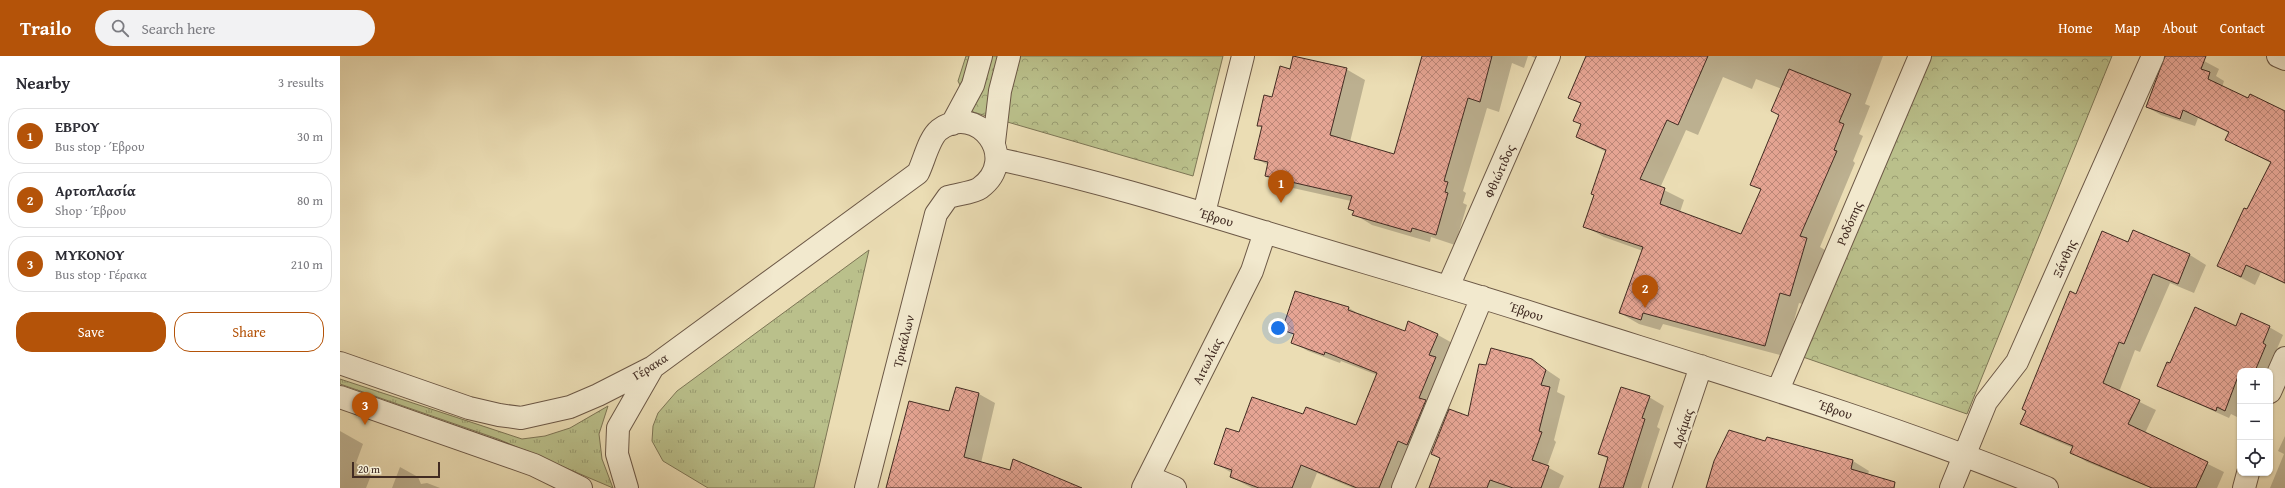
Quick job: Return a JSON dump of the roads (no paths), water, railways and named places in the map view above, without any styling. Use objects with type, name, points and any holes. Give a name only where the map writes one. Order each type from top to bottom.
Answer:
[{"type":"street","points":[[952,124],[973,85],[981,56]]},
{"type":"street","points":[[996,151],[1000,92],[1009,56]]},
{"type":"street","points":[[1204,213],[1243,56]]},
{"type":"street","name":"Φθιώτιδος","points":[[1448,287],[1549,56]]},
{"type":"street","name":"Ροδόπης","points":[[1778,390],[1920,56]]},
{"type":"street","name":"Ξάνθης","points":[[1951,488],[1986,402],[2017,362],[2153,56]]},
{"type":"street","points":[[2278,56],[2285,59]]},
{"type":"street","points":[[952,124],[968,122],[984,130],[996,151]]},
{"type":"street","name":"Γέρακα","points":[[340,363],[469,408],[521,418],[570,407],[598,395],[653,367],[918,173],[926,156],[930,142],[939,130],[952,124]]},
{"type":"street","name":"Τρικάλων","points":[[866,488],[936,214],[948,197],[979,189],[992,176],[996,151]]},
{"type":"street","name":"Έβρου","points":[[996,151],[1031,166],[1204,213],[1482,297],[1778,390],[1965,454],[2047,488]]},
{"type":"street","name":"Αιτωλίας","points":[[1146,483],[1252,271],[1264,232]]},
{"type":"street","points":[[1402,488],[1482,297]]},
{"type":"street","points":[[2273,385],[2285,358]]},
{"type":"street","name":"Δράμας","points":[[1660,488],[1701,366]]},
{"type":"street","points":[[628,488],[617,454],[618,428],[653,367]]},
{"type":"street","points":[[340,397],[534,465],[581,488]]},
{"type":"street","points":[[2244,488],[2247,476]]},
{"type":"street","points":[[1146,483],[1175,488]]},
{"type":"place","name":"ΕΒΡΟΥ","points":[[1281,203]]},
{"type":"place","name":"Αρτοπλασία","points":[[1645,308]]},
{"type":"place","name":"ΜΥΚΟΝΟΥ","points":[[365,425]]}]
